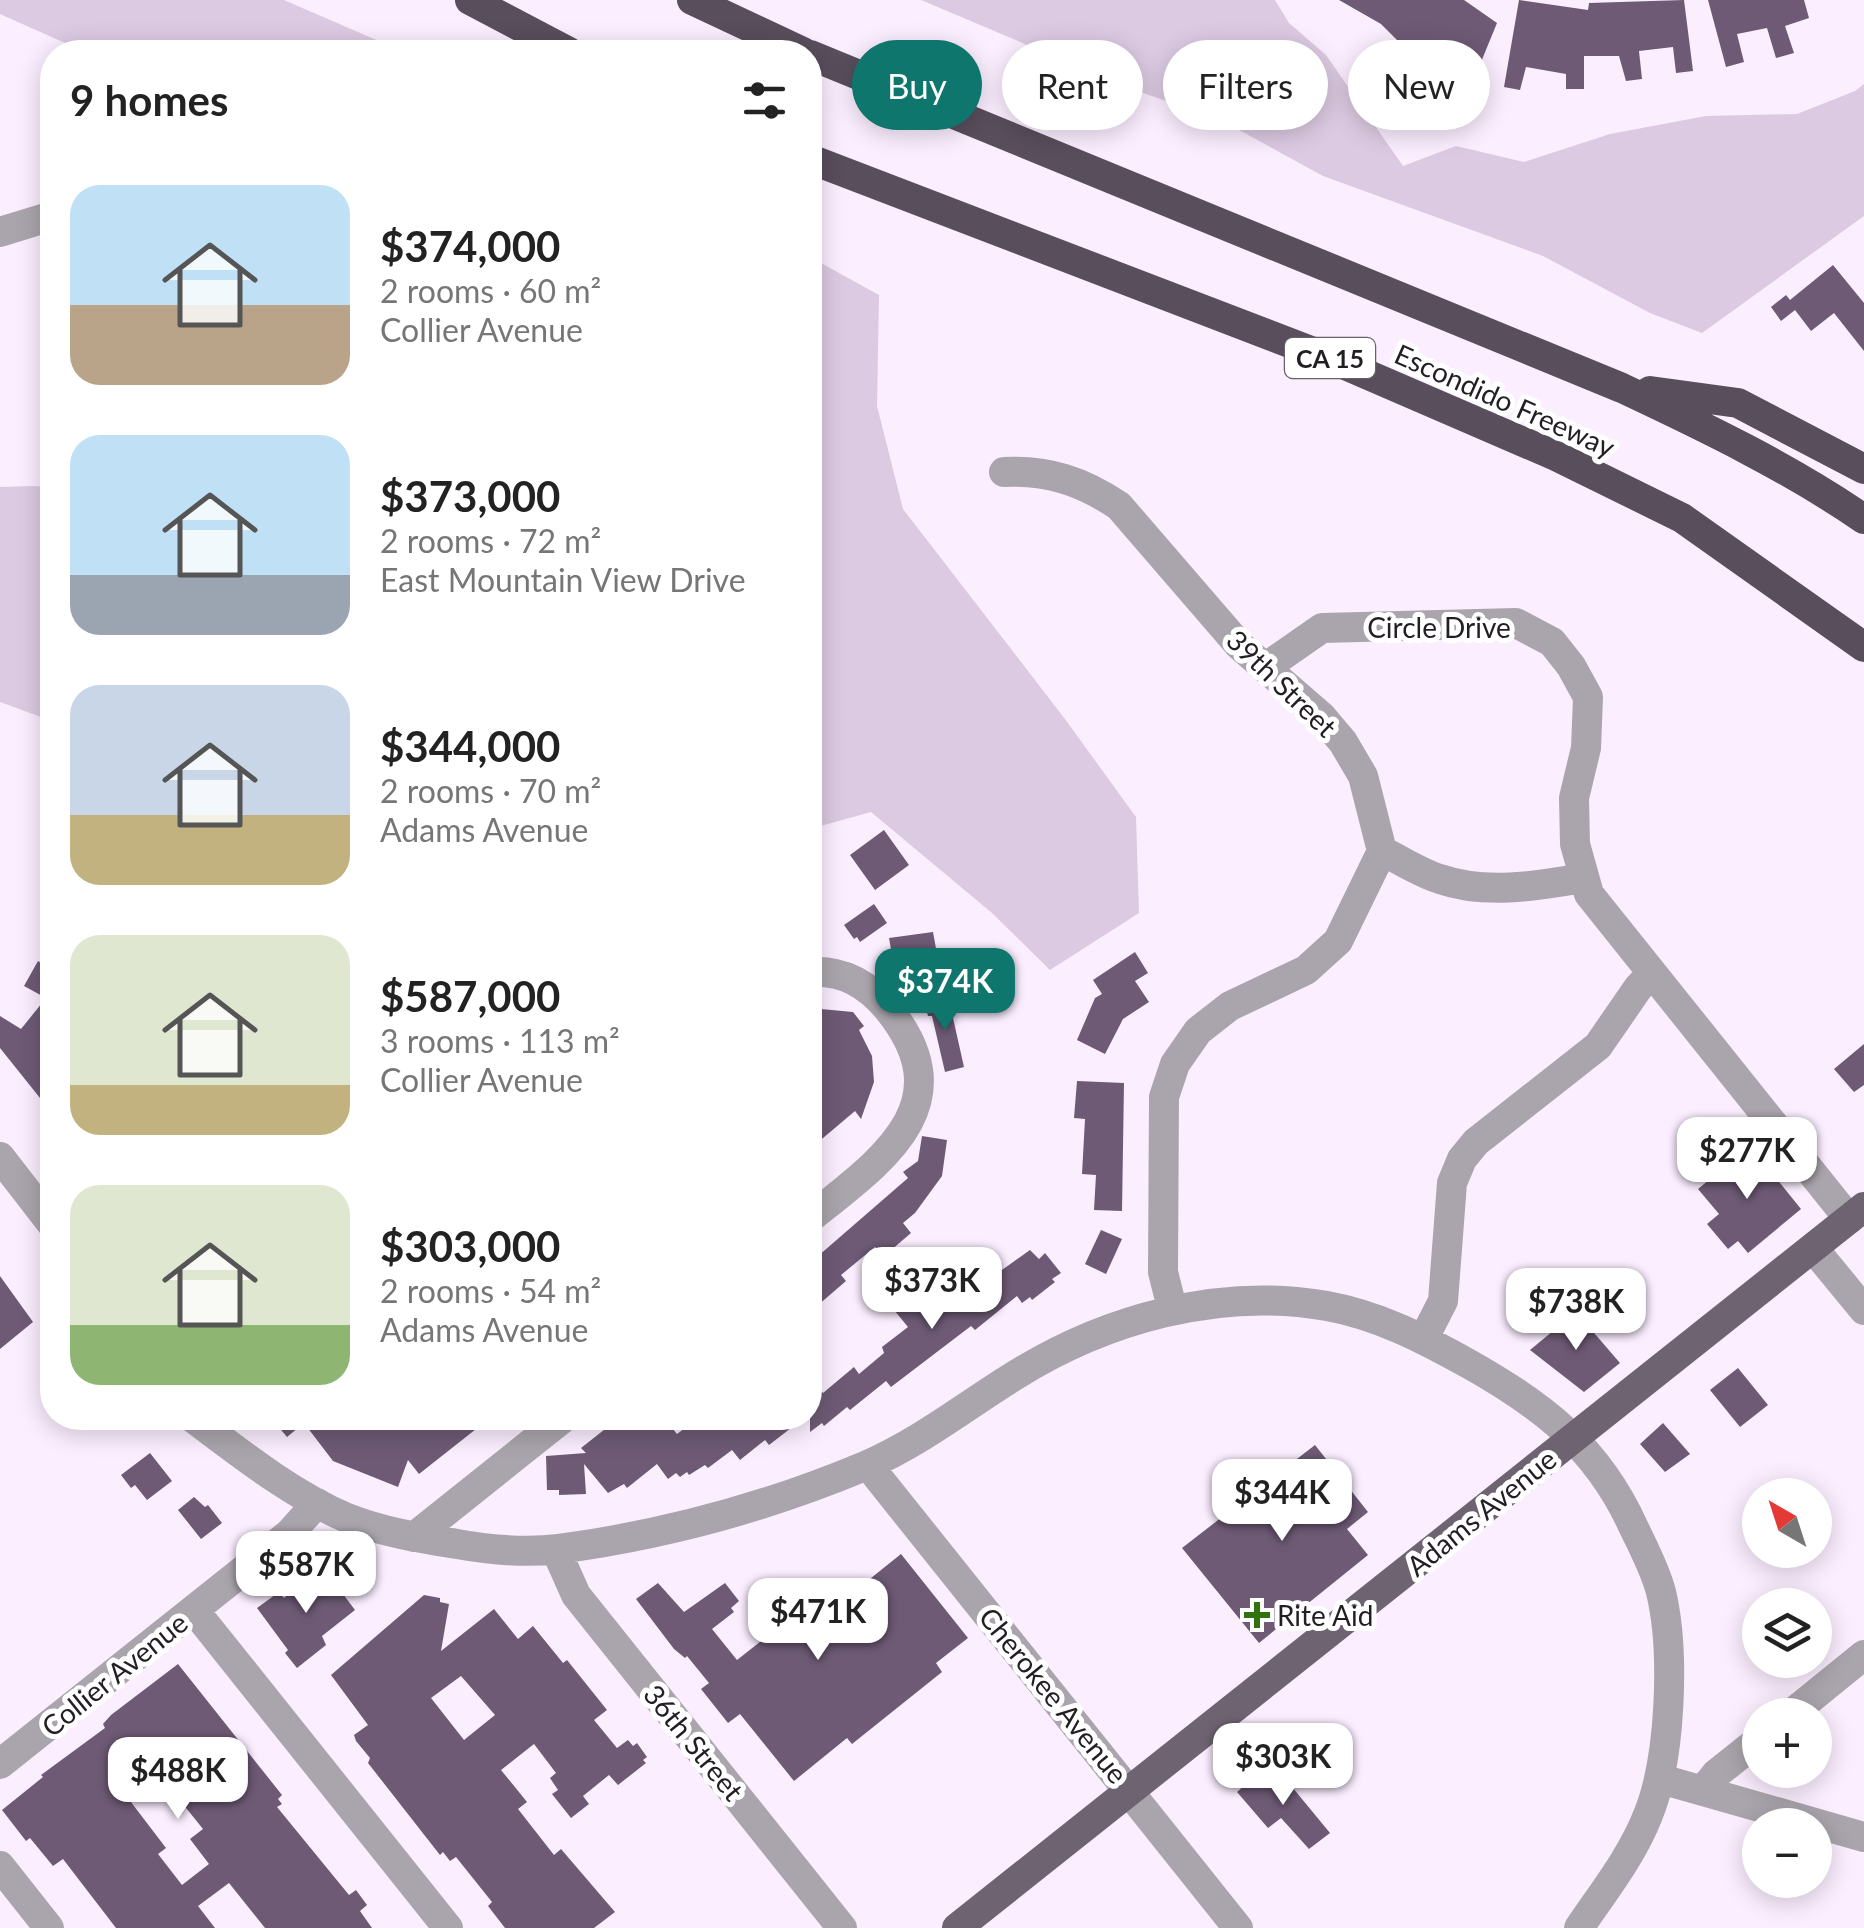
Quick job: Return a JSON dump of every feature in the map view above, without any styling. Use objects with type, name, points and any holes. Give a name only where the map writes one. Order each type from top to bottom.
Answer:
[{"type":"highway","points":[[470,0],[546,40]]},
{"type":"highway","points":[[692,0],[777,40]]},
{"type":"highway","name":"Escondido Freeway","points":[[822,61],[1622,388],[1716,432],[1864,518]]},
{"type":"highway","name":"Escondido Freeway","points":[[822,164],[1329,358],[1556,456],[1682,518],[1864,648]]},
{"type":"highway","points":[[1622,388],[1738,403],[1864,469]]},
{"type":"highway","points":[[1820,617],[1864,673]]},
{"type":"main road","name":"Adams Avenue","points":[[958,1928],[1857,1213]]},
{"type":"street","points":[[0,232],[40,220]]},
{"type":"street","name":"39th Street","points":[[1004,472],[1041,471],[1098,492],[1119,506],[1239,645],[1321,716],[1343,742],[1363,776],[1382,851]]},
{"type":"street","name":"Circle Drive","points":[[1266,667],[1322,628],[1516,623],[1552,642],[1588,697],[1586,748],[1574,798],[1574,844],[1582,878]]},
{"type":"street","points":[[1172,1308],[1163,1272],[1164,1097],[1175,1064],[1198,1030],[1230,1006],[1306,970],[1338,941],[1382,851],[1437,879],[1466,886],[1528,887],[1582,878],[1590,894],[1652,973],[1857,1213]]},
{"type":"street","points":[[822,971],[846,975],[878,996],[914,1048],[921,1088],[901,1138],[878,1163],[822,1208]]},
{"type":"street","points":[[1424,1338],[1443,1300],[1452,1183],[1462,1159],[1476,1142],[1598,1046],[1652,973]]},
{"type":"street","points":[[0,1157],[40,1187]]},
{"type":"street","points":[[1813,1248],[1864,1310]]},
{"type":"street","points":[[209,1430],[317,1503],[352,1520],[414,1538],[491,1550],[556,1550],[723,1517],[868,1465],[948,1422],[1016,1374],[1087,1338],[1172,1308],[1262,1301],[1327,1306],[1384,1322],[1424,1338],[1514,1390],[1574,1438],[1626,1512],[1662,1596],[1669,1669],[1661,1779],[1647,1818],[1622,1866],[1579,1928]]},
{"type":"street","points":[[414,1538],[548,1430]]},
{"type":"street","name":"Cherokee Avenue","points":[[868,1465],[1238,1928]]},
{"type":"street","name":"Collier Avenue","points":[[0,1764],[289,1534],[317,1503]]},
{"type":"street","name":"36th Street","points":[[556,1550],[576,1594],[842,1928]]},
{"type":"street","points":[[194,1610],[448,1928]]},
{"type":"street","points":[[1811,1698],[1864,1656]]},
{"type":"street","points":[[1704,1789],[1742,1753]]},
{"type":"street","points":[[1661,1779],[1864,1837]]},
{"type":"street","points":[[0,1866],[49,1928]]},
{"type":"shaded area","points":[[0,0],[284,0],[376,40],[58,40],[0,14]]},
{"type":"shaded area","points":[[921,0],[1275,0],[1289,23],[1309,40],[1163,40],[1163,100],[1143,93],[1143,40],[1015,40]]},
{"type":"shaded area","points":[[1328,58],[1348,87],[1348,130],[1378,130],[1403,166],[1456,146],[1524,162],[1610,134],[1706,116],[1797,114],[1864,84],[1864,216],[1702,333],[1650,313],[1543,256],[1323,176],[1239,130],[1328,130]]},
{"type":"shaded area","points":[[822,264],[879,295],[877,406],[903,509],[1136,817],[1139,913],[1050,970],[992,913],[871,812],[822,826]]},
{"type":"shaded area","points":[[40,486],[40,717],[0,702],[0,487]]},
{"type":"building","points":[[1339,0],[1464,0],[1497,23],[1490,40],[1397,40],[1381,24]]},
{"type":"building","points":[[1519,0],[1588,10],[1589,3],[1684,0],[1693,71],[1676,73],[1673,47],[1639,51],[1642,79],[1626,81],[1619,56],[1584,56],[1584,89],[1566,89],[1566,74],[1526,67],[1520,90],[1504,87]]},
{"type":"building","points":[[1708,0],[1804,0],[1809,18],[1785,26],[1794,53],[1776,58],[1767,28],[1737,34],[1744,62],[1726,67]]},
{"type":"building","points":[[1833,265],[1864,303],[1864,351],[1834,313],[1811,331],[1795,310],[1781,321],[1771,307],[1786,295],[1790,300]]},
{"type":"building","points":[[884,830],[909,865],[875,890],[850,855]]},
{"type":"building","points":[[874,904],[887,923],[860,942],[844,925]]},
{"type":"building","points":[[933,932],[939,965],[920,968],[920,962],[894,966],[889,938]]},
{"type":"building","points":[[1135,952],[1148,973],[1135,981],[1149,1002],[1123,1019],[1105,1054],[1077,1040],[1095,998],[1102,994],[1093,980]]},
{"type":"building","points":[[38,961],[40,995],[24,986]]},
{"type":"building","points":[[943,995],[947,1010],[951,1009],[964,1067],[945,1072],[932,1016],[928,1016],[924,1001]]},
{"type":"building","points":[[40,1005],[40,1098],[0,1048],[0,1016],[21,1029]]},
{"type":"building","points":[[822,1009],[853,1012],[864,1026],[859,1030],[872,1056],[874,1082],[861,1119],[855,1111],[822,1139]]},
{"type":"building","points":[[1864,1044],[1864,1085],[1854,1092],[1834,1069]]},
{"type":"building","points":[[1077,1081],[1124,1083],[1122,1211],[1094,1210],[1096,1175],[1082,1174],[1085,1119],[1074,1118]]},
{"type":"building","points":[[922,1136],[947,1140],[942,1176],[903,1223],[911,1233],[883,1257],[875,1247],[841,1275],[846,1281],[822,1302],[822,1253],[908,1178],[903,1172],[918,1161]]},
{"type":"building","points":[[1750,1146],[1801,1209],[1748,1253],[1738,1241],[1728,1249],[1707,1224],[1719,1214],[1698,1189]]},
{"type":"building","points":[[1101,1230],[1122,1239],[1106,1274],[1085,1264]]},
{"type":"building","points":[[1030,1250],[1039,1259],[1045,1253],[1061,1273],[1032,1300],[1030,1297],[1022,1303],[1017,1296],[891,1387],[886,1381],[824,1426],[822,1392],[854,1367],[859,1374],[884,1353],[882,1347],[908,1327],[890,1305],[919,1281],[944,1312]]},
{"type":"building","points":[[0,1276],[33,1322],[0,1349]]},
{"type":"building","points":[[1576,1312],[1620,1363],[1584,1392],[1530,1350]]},
{"type":"building","points":[[1738,1368],[1768,1405],[1740,1427],[1710,1390]]},
{"type":"building","points":[[1663,1423],[1690,1454],[1665,1472],[1640,1444]]},
{"type":"building","points":[[309,1430],[475,1430],[419,1474],[408,1460],[398,1487],[333,1461]]},
{"type":"building","points":[[604,1430],[674,1430],[677,1434],[682,1430],[788,1430],[769,1445],[765,1440],[740,1460],[732,1450],[708,1468],[705,1465],[689,1475],[687,1472],[680,1477],[676,1473],[668,1479],[657,1464],[627,1488],[624,1484],[608,1493],[584,1464],[586,1494],[559,1495],[559,1490],[547,1490],[546,1456],[586,1453],[581,1448]]},
{"type":"building","name":"Rite Aid","points":[[1315,1445],[1368,1512],[1347,1529],[1368,1555],[1259,1643],[1182,1548]]},
{"type":"building","points":[[150,1453],[172,1481],[147,1500],[121,1475]]},
{"type":"building","points":[[194,1497],[205,1507],[208,1505],[222,1523],[201,1539],[178,1510]]},
{"type":"building","points":[[901,1554],[968,1638],[936,1663],[942,1672],[852,1744],[847,1738],[794,1781],[740,1714],[728,1723],[701,1689],[709,1683],[687,1656],[674,1649],[636,1599],[658,1583],[684,1612],[725,1583],[739,1601],[731,1608],[734,1612],[712,1629],[737,1660],[783,1624],[795,1639]]},
{"type":"building","points":[[325,1570],[355,1610],[322,1636],[326,1645],[297,1668],[257,1608],[279,1592],[284,1598],[305,1580],[314,1575],[316,1578]]},
{"type":"building","points":[[424,1595],[449,1604],[441,1651],[494,1609],[518,1639],[533,1626],[563,1663],[567,1660],[607,1710],[594,1720],[617,1748],[628,1740],[633,1746],[637,1743],[647,1757],[643,1760],[646,1763],[618,1785],[609,1775],[583,1796],[589,1804],[571,1818],[552,1794],[558,1790],[550,1778],[556,1773],[534,1744],[501,1770],[527,1802],[518,1809],[554,1855],[561,1849],[615,1912],[594,1928],[505,1928],[488,1906],[492,1902],[456,1857],[450,1861],[443,1852],[440,1855],[368,1763],[370,1758],[354,1735],[368,1725],[331,1675]],"holes":[[[461,1676],[495,1715],[464,1740],[431,1698]]]},
{"type":"building","points":[[178,1664],[282,1795],[278,1799],[282,1804],[277,1807],[349,1895],[356,1890],[367,1905],[360,1911],[372,1928],[265,1928],[229,1883],[198,1906],[215,1928],[116,1928],[63,1859],[53,1866],[30,1838],[26,1841],[2,1810],[41,1775],[105,1728],[103,1724]],"holes":[[[138,1748],[203,1829],[190,1839],[209,1864],[182,1885],[158,1854],[166,1848],[108,1772]]]},
{"type":"building","points":[[1261,1771],[1273,1785],[1283,1776],[1330,1833],[1309,1849],[1281,1818],[1268,1828],[1237,1792]]},
{"type":"place","name":"Rite Aid","points":[[1257,1615]]}]
